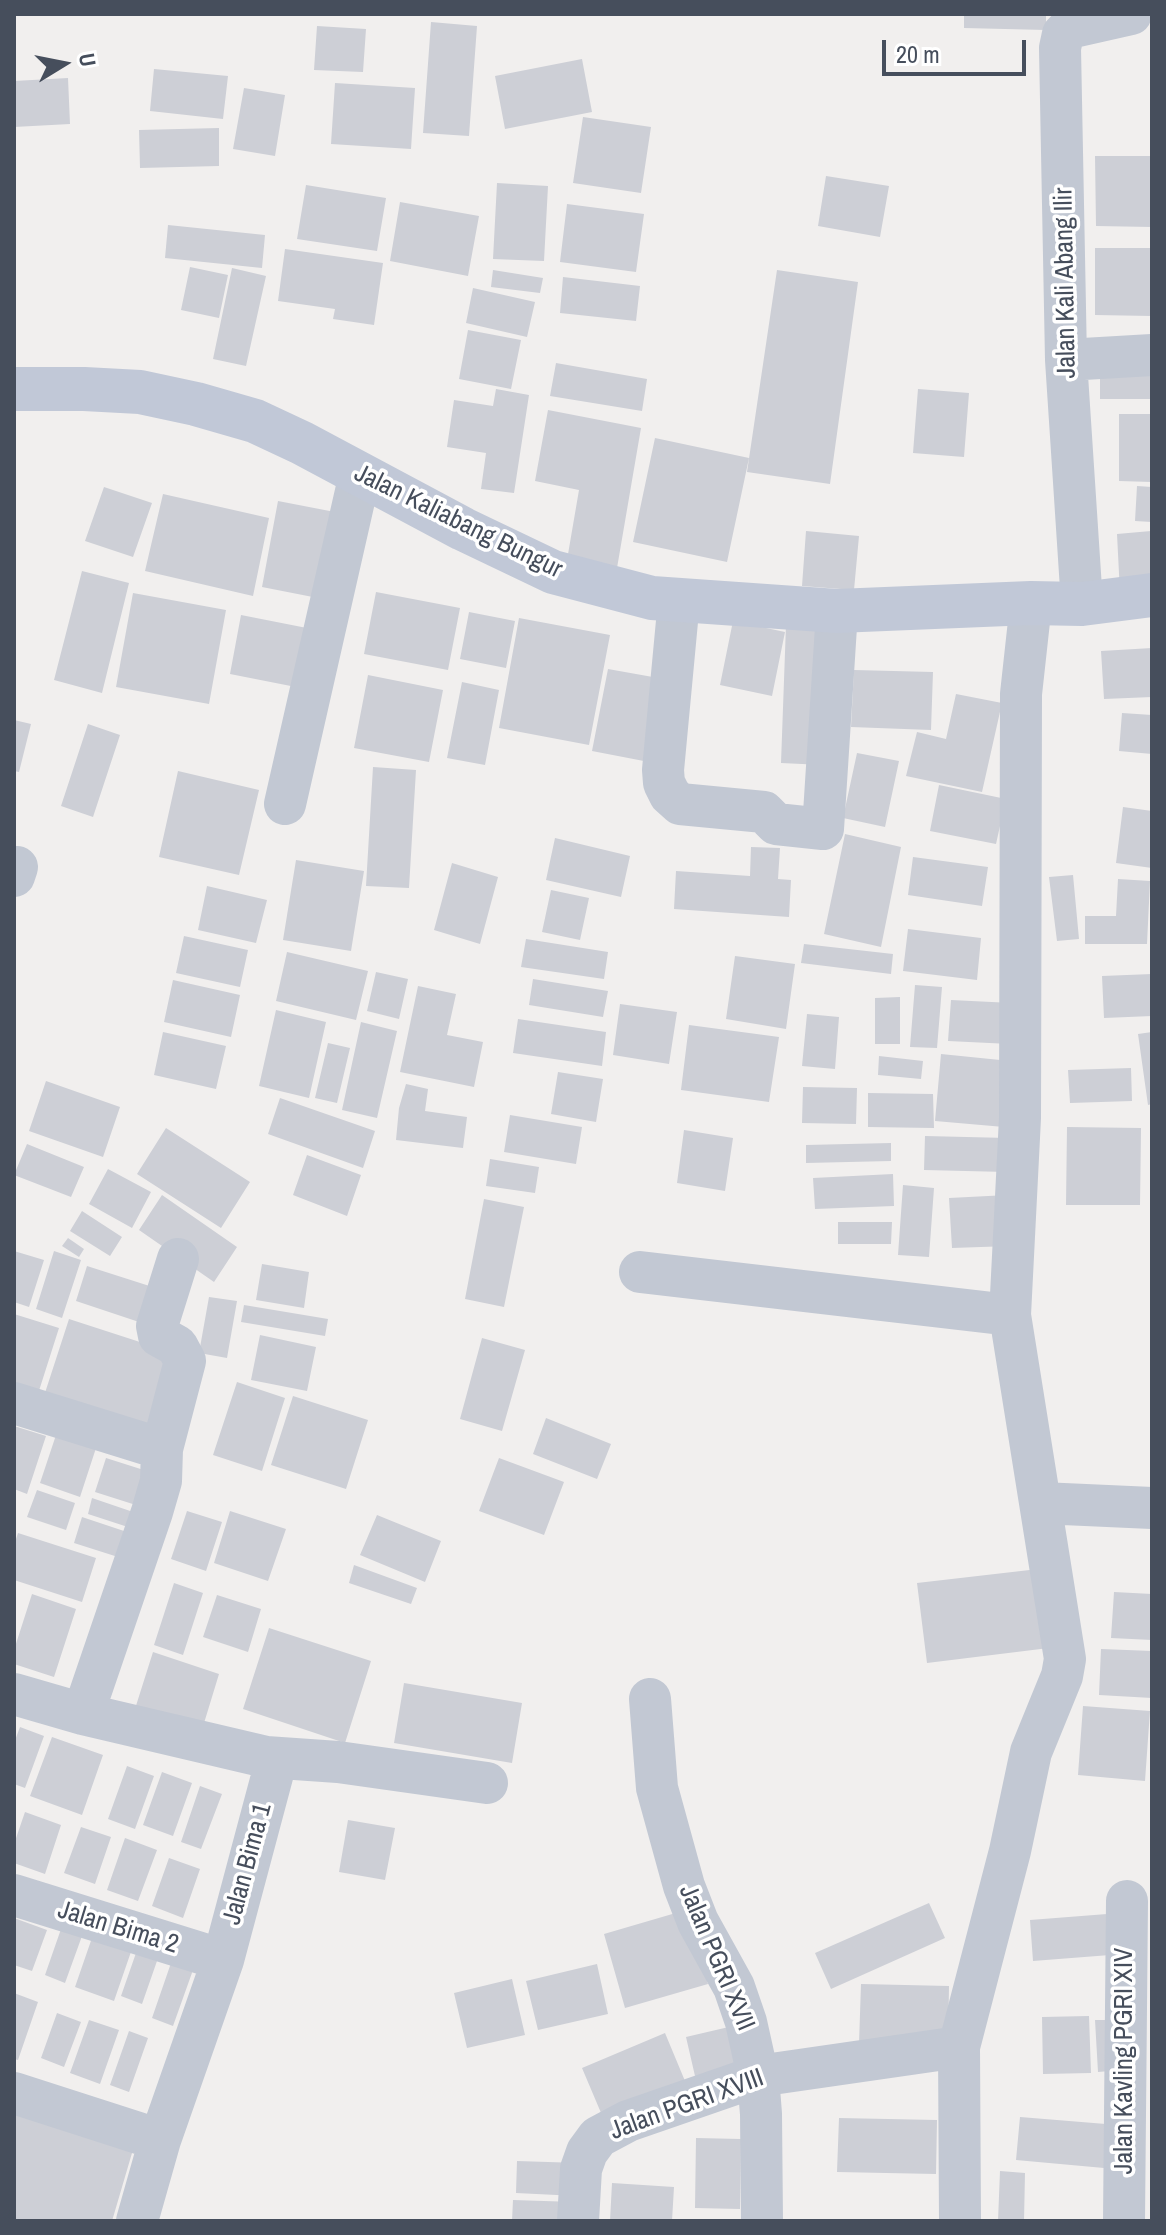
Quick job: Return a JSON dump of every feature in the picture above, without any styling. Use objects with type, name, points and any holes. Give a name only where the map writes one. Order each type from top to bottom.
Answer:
[{"type":"street","name":"Jalan Kali Abang Ilir","points":[[1082,604],[1066,360],[1060,48],[1063,34],[1069,28],[1131,14]]},
{"type":"street","points":[[1066,360],[1152,355]]},
{"type":"street","name":"Jalan Kaliabang Bungur","points":[[14,389],[140,392],[255,421],[553,572],[636,595],[837,611],[1031,603],[1082,604],[1152,595]]},
{"type":"street","points":[[285,804],[360,474]]},
{"type":"street","points":[[679,600],[663,770],[664,783],[670,795],[680,804],[764,812],[776,824],[823,829],[837,611]]},
{"type":"street","points":[[960,2221],[959,2047],[1010,1851],[1031,1752],[1062,1676],[1065,1659],[1010,1315],[1020,1118],[1021,694],[1031,603]]},
{"type":"street","points":[[83,1714],[161,1481],[162,1449],[185,1361],[177,1346],[159,1336],[157,1326],[178,1259]]},
{"type":"street","points":[[640,1272],[1010,1315]]},
{"type":"street","points":[[14,1403],[162,1449]]},
{"type":"street","points":[[1041,1503],[1152,1508]]},
{"type":"street","points":[[14,1694],[83,1714],[266,1757],[338,1762],[487,1783]]},
{"type":"street","name":"Jalan PGRI XVII","points":[[650,1699],[657,1788],[684,1886],[698,1922],[734,1987],[746,2022],[758,2076],[762,2221]]},
{"type":"street","name":"Jalan Bima 1","points":[[137,2221],[160,2140],[223,1960],[274,1769],[272,1761],[266,1757]]},
{"type":"street","name":"Jalan Bima 2","points":[[14,1895],[223,1960]]},
{"type":"street","name":"Jalan Kavling PGRI XIV","points":[[1124,2221],[1127,1901]]},
{"type":"street","name":"Jalan PGRI XVIII","points":[[578,2221],[581,2169],[587,2152],[598,2137],[628,2121],[758,2076],[959,2047]]},
{"type":"street","points":[[14,2093],[160,2140]]},
{"type":"building","points":[[964,14],[1046,14],[1046,30],[964,28]]},
{"type":"building","points":[[431,22],[477,26],[469,136],[423,133]]},
{"type":"building","points":[[317,26],[366,29],[363,72],[314,70]]},
{"type":"building","points":[[582,59],[592,112],[505,129],[495,76]]},
{"type":"building","points":[[154,69],[228,76],[223,119],[150,111]]},
{"type":"building","points":[[68,78],[70,124],[14,127],[14,81]]},
{"type":"building","points":[[335,83],[415,88],[411,149],[331,144]]},
{"type":"building","points":[[244,88],[285,95],[275,156],[233,149]]},
{"type":"building","points":[[583,117],[651,127],[641,193],[573,183]]},
{"type":"building","points":[[219,128],[219,166],[140,168],[139,130]]},
{"type":"building","points":[[1095,156],[1152,156],[1152,227],[1096,226]]},
{"type":"building","points":[[826,176],[889,186],[880,237],[818,226]]},
{"type":"building","points":[[497,183],[548,186],[544,261],[493,259]]},
{"type":"building","points":[[306,185],[386,198],[377,251],[297,239]]},
{"type":"building","points":[[400,202],[479,216],[468,276],[390,261]]},
{"type":"building","points":[[567,204],[644,214],[636,272],[560,262]]},
{"type":"building","points":[[168,225],[265,235],[262,268],[165,258]]},
{"type":"building","points":[[1095,248],[1152,248],[1152,316],[1095,315]]},
{"type":"building","points":[[285,249],[383,263],[374,325],[333,319],[335,309],[278,301]]},
{"type":"building","points":[[190,267],[228,275],[219,318],[181,310]]},
{"type":"building","points":[[232,268],[266,276],[246,366],[213,359]]},
{"type":"building","points":[[493,270],[543,278],[540,293],[491,287]]},
{"type":"building","points":[[777,270],[858,282],[830,484],[747,472]]},
{"type":"building","points":[[563,277],[640,286],[636,321],[560,313]]},
{"type":"building","points":[[473,288],[535,302],[527,337],[466,323]]},
{"type":"building","points":[[468,330],[521,340],[511,389],[459,379]]},
{"type":"building","points":[[556,363],[647,379],[642,411],[550,396]]},
{"type":"building","points":[[1100,364],[1152,364],[1152,399],[1100,399]]},
{"type":"building","points":[[496,389],[529,395],[514,493],[481,489],[486,453],[447,447],[454,400],[493,406]]},
{"type":"building","points":[[918,389],[969,393],[964,457],[913,453]]},
{"type":"building","points":[[548,410],[641,428],[617,568],[567,560],[579,490],[535,481]]},
{"type":"building","points":[[1119,414],[1152,414],[1152,482],[1119,481]]},
{"type":"building","points":[[655,438],[749,458],[727,562],[633,542]]},
{"type":"building","points":[[1137,486],[1152,487],[1152,522],[1135,521]]},
{"type":"building","points":[[104,487],[152,503],[133,557],[85,541]]},
{"type":"building","points":[[163,494],[269,518],[253,596],[145,571]]},
{"type":"building","points":[[278,501],[340,513],[323,599],[262,587]]},
{"type":"building","points":[[806,531],[859,536],[854,590],[802,586]]},
{"type":"building","points":[[1151,531],[1152,591],[1120,593],[1117,534]]},
{"type":"building","points":[[82,571],[129,583],[102,693],[54,680]]},
{"type":"building","points":[[376,592],[460,608],[448,670],[364,654]]},
{"type":"building","points":[[133,593],[226,610],[209,704],[116,687]]},
{"type":"building","points":[[469,612],[515,621],[506,668],[460,659]]},
{"type":"building","points":[[241,615],[317,630],[306,689],[230,674]]},
{"type":"building","points":[[519,618],[610,635],[589,745],[499,728]]},
{"type":"building","points":[[733,621],[785,632],[772,696],[720,685]]},
{"type":"building","points":[[786,625],[828,627],[823,765],[781,763]]},
{"type":"building","points":[[1152,648],[1152,697],[1104,699],[1101,651]]},
{"type":"building","points":[[608,669],[664,679],[649,762],[592,751]]},
{"type":"building","points":[[854,670],[933,672],[931,730],[851,727]]},
{"type":"building","points":[[368,675],[443,690],[429,762],[354,748]]},
{"type":"building","points":[[462,682],[499,690],[485,765],[447,758]]},
{"type":"building","points":[[956,694],[1002,703],[982,792],[906,776],[917,732],[946,739]]},
{"type":"building","points":[[1122,713],[1152,715],[1152,754],[1119,751]]},
{"type":"building","points":[[14,720],[31,724],[19,772],[14,771]]},
{"type":"building","points":[[88,724],[120,735],[93,817],[61,806]]},
{"type":"building","points":[[857,753],[899,761],[885,827],[843,818]]},
{"type":"building","points":[[373,767],[416,770],[409,888],[366,886]]},
{"type":"building","points":[[178,771],[259,790],[239,875],[159,857]]},
{"type":"building","points":[[939,785],[1006,799],[996,844],[930,831]]},
{"type":"building","points":[[1123,807],[1152,811],[1152,868],[1116,863]]},
{"type":"building","points":[[845,834],[901,847],[881,947],[824,934]]},
{"type":"building","points":[[555,838],[630,856],[621,897],[546,880]]},
{"type":"building","points":[[751,847],[780,848],[778,879],[791,880],[789,917],[674,909],[676,871],[750,876]]},
{"type":"building","points":[[913,857],[988,867],[982,906],[908,895]]},
{"type":"building","points":[[296,860],[364,871],[351,951],[283,940]]},
{"type":"building","points":[[452,863],[498,877],[480,944],[434,930]]},
{"type":"building","points":[[1073,875],[1079,939],[1057,941],[1049,877]]},
{"type":"building","points":[[1118,879],[1150,881],[1147,944],[1085,944],[1085,916],[1116,916]]},
{"type":"building","points":[[207,886],[267,900],[256,943],[198,930]]},
{"type":"building","points":[[551,890],[589,898],[580,940],[542,932]]},
{"type":"building","points":[[908,929],[981,938],[977,980],[903,971]]},
{"type":"building","points":[[184,936],[248,950],[240,987],[176,973]]},
{"type":"building","points":[[526,939],[608,952],[604,979],[521,967]]},
{"type":"building","points":[[804,944],[893,954],[891,974],[801,963]]},
{"type":"building","points":[[287,952],[368,971],[356,1020],[276,1001]]},
{"type":"building","points":[[735,956],[795,964],[786,1029],[726,1019]]},
{"type":"building","points":[[376,972],[408,979],[399,1019],[367,1011]]},
{"type":"building","points":[[1152,974],[1152,1016],[1104,1018],[1102,976]]},
{"type":"building","points":[[533,979],[608,991],[603,1017],[529,1005]]},
{"type":"building","points":[[173,980],[240,995],[231,1037],[164,1022]]},
{"type":"building","points":[[915,985],[942,987],[937,1048],[910,1047]]},
{"type":"building","points":[[418,986],[456,994],[447,1035],[483,1042],[474,1087],[400,1072]]},
{"type":"building","points":[[900,997],[900,1044],[875,1044],[875,998]]},
{"type":"building","points":[[951,1000],[1012,1003],[1010,1044],[948,1041]]},
{"type":"building","points":[[620,1004],[677,1012],[669,1064],[613,1055]]},
{"type":"building","points":[[276,1010],[326,1022],[309,1098],[259,1086]]},
{"type":"building","points":[[807,1014],[839,1017],[835,1069],[802,1066]]},
{"type":"building","points":[[518,1019],[606,1032],[602,1066],[513,1053]]},
{"type":"building","points":[[361,1022],[397,1031],[377,1118],[342,1110]]},
{"type":"building","points":[[689,1025],[779,1037],[769,1102],[681,1090]]},
{"type":"building","points":[[163,1032],[226,1046],[216,1089],[154,1075]]},
{"type":"building","points":[[1152,1032],[1152,1104],[1148,1105],[1138,1034]]},
{"type":"building","points":[[328,1043],[350,1048],[337,1103],[315,1098]]},
{"type":"building","points":[[941,1054],[1010,1061],[1004,1127],[935,1121]]},
{"type":"building","points":[[879,1056],[923,1061],[921,1079],[878,1075]]},
{"type":"building","points":[[1131,1068],[1132,1101],[1070,1103],[1068,1070]]},
{"type":"building","points":[[558,1072],[603,1079],[596,1122],[551,1114]]},
{"type":"building","points":[[46,1081],[120,1107],[103,1157],[29,1131]]},
{"type":"building","points":[[406,1084],[428,1089],[425,1111],[467,1117],[463,1148],[396,1140],[399,1108]]},
{"type":"building","points":[[803,1087],[857,1088],[856,1124],[802,1123]]},
{"type":"building","points":[[868,1093],[933,1094],[934,1128],[868,1127]]},
{"type":"building","points":[[280,1098],[375,1131],[363,1168],[268,1134]]},
{"type":"building","points":[[510,1115],[582,1127],[576,1164],[504,1152]]},
{"type":"building","points":[[1067,1127],[1141,1128],[1140,1205],[1066,1205]]},
{"type":"building","points":[[166,1128],[250,1182],[221,1228],[137,1174]]},
{"type":"building","points":[[684,1130],[733,1138],[725,1191],[677,1183]]},
{"type":"building","points":[[925,1136],[1008,1138],[1007,1172],[924,1170]]},
{"type":"building","points":[[891,1143],[891,1161],[806,1163],[806,1145]]},
{"type":"building","points":[[27,1144],[84,1167],[71,1197],[14,1175]]},
{"type":"building","points":[[307,1155],[361,1175],[347,1216],[293,1195]]},
{"type":"building","points":[[490,1159],[539,1167],[535,1193],[486,1186]]},
{"type":"building","points":[[108,1169],[151,1192],[132,1228],[89,1204]]},
{"type":"building","points":[[893,1174],[894,1206],[815,1209],[813,1178]]},
{"type":"building","points":[[903,1185],[934,1188],[929,1257],[898,1255]]},
{"type":"building","points":[[162,1195],[237,1247],[214,1282],[139,1230]]},
{"type":"building","points":[[1008,1195],[1010,1246],[952,1248],[949,1198]]},
{"type":"building","points":[[484,1199],[524,1207],[504,1307],[465,1299]]},
{"type":"building","points":[[82,1211],[122,1237],[110,1256],[70,1231]]},
{"type":"building","points":[[838,1222],[892,1222],[891,1244],[838,1244]]},
{"type":"building","points":[[68,1238],[84,1249],[79,1257],[62,1246]]},
{"type":"building","points":[[14,1251],[44,1260],[29,1307],[14,1302]]},
{"type":"building","points":[[54,1251],[81,1260],[62,1318],[36,1309]]},
{"type":"building","points":[[262,1264],[309,1272],[304,1308],[256,1300]]},
{"type":"building","points":[[87,1266],[162,1290],[151,1326],[76,1301]]},
{"type":"building","points":[[209,1297],[237,1301],[227,1358],[199,1353]]},
{"type":"building","points":[[244,1305],[328,1319],[325,1336],[241,1322]]},
{"type":"building","points":[[14,1314],[59,1328],[37,1397],[14,1389]]},
{"type":"building","points":[[69,1319],[180,1355],[154,1435],[43,1399]]},
{"type":"building","points":[[260,1335],[316,1347],[307,1391],[251,1380]]},
{"type":"building","points":[[482,1338],[525,1350],[502,1431],[460,1419]]},
{"type":"building","points":[[237,1382],[285,1398],[262,1471],[213,1455]]},
{"type":"building","points":[[293,1396],[368,1420],[346,1489],[271,1465]]},
{"type":"building","points":[[546,1418],[611,1444],[597,1479],[533,1454]]},
{"type":"building","points":[[14,1426],[46,1436],[27,1494],[14,1489]]},
{"type":"building","points":[[56,1435],[96,1448],[80,1497],[40,1483]]},
{"type":"building","points":[[106,1458],[150,1472],[139,1506],[95,1492]]},
{"type":"building","points":[[499,1458],[564,1482],[544,1535],[479,1511]]},
{"type":"building","points":[[37,1490],[75,1503],[66,1530],[27,1517]]},
{"type":"building","points":[[92,1498],[139,1514],[134,1529],[88,1514]]},
{"type":"building","points":[[187,1511],[222,1522],[206,1571],[171,1559]]},
{"type":"building","points":[[230,1511],[286,1529],[268,1581],[214,1563]]},
{"type":"building","points":[[377,1515],[441,1541],[425,1582],[360,1555]]},
{"type":"building","points":[[82,1517],[127,1532],[118,1557],[74,1543]]},
{"type":"building","points":[[18,1533],[96,1558],[82,1602],[14,1580],[14,1545]]},
{"type":"building","points":[[354,1565],[417,1588],[411,1604],[349,1583]]},
{"type":"building","points":[[1047,1568],[1057,1647],[927,1663],[917,1583]]},
{"type":"building","points":[[174,1583],[203,1593],[183,1655],[154,1645]]},
{"type":"building","points":[[1114,1592],[1152,1594],[1152,1640],[1111,1638]]},
{"type":"building","points":[[32,1594],[76,1609],[54,1677],[14,1664],[14,1650]]},
{"type":"building","points":[[217,1595],[261,1609],[248,1652],[203,1637]]},
{"type":"building","points":[[269,1628],[371,1661],[345,1743],[243,1709]]},
{"type":"building","points":[[1101,1649],[1152,1651],[1152,1698],[1099,1695]]},
{"type":"building","points":[[153,1652],[219,1674],[201,1733],[134,1712]]},
{"type":"building","points":[[404,1683],[522,1703],[512,1763],[394,1743]]},
{"type":"building","points":[[1083,1706],[1150,1711],[1145,1781],[1078,1775]]},
{"type":"building","points":[[20,1727],[44,1736],[25,1788],[14,1784],[14,1743]]},
{"type":"building","points":[[52,1737],[103,1755],[82,1815],[30,1796]]},
{"type":"building","points":[[127,1766],[154,1776],[135,1829],[108,1819]]},
{"type":"building","points":[[162,1772],[192,1783],[173,1836],[143,1825]]},
{"type":"building","points":[[200,1786],[222,1794],[201,1849],[181,1842]]},
{"type":"building","points":[[25,1812],[61,1825],[45,1874],[14,1863],[14,1844]]},
{"type":"building","points":[[348,1820],[395,1828],[385,1880],[339,1872]]},
{"type":"building","points":[[81,1827],[111,1837],[95,1884],[64,1873]]},
{"type":"building","points":[[125,1838],[157,1850],[138,1901],[107,1890]]},
{"type":"building","points":[[169,1858],[200,1869],[183,1918],[152,1906]]},
{"type":"building","points":[[929,1903],[945,1938],[831,1989],[815,1953]]},
{"type":"building","points":[[686,1910],[708,1984],[625,2008],[604,1934]]},
{"type":"building","points":[[1107,1914],[1110,1955],[1033,1961],[1030,1920]]},
{"type":"building","points":[[14,1918],[47,1930],[32,1971],[14,1965]]},
{"type":"building","points":[[61,1929],[82,1936],[65,1983],[45,1975]]},
{"type":"building","points":[[94,1932],[133,1946],[114,2001],[75,1987]]},
{"type":"building","points":[[136,1953],[157,1961],[142,2004],[121,1996]]},
{"type":"building","points":[[171,1963],[193,1970],[173,2026],[152,2018]]},
{"type":"building","points":[[597,1964],[608,2014],[538,2030],[526,1981]]},
{"type":"building","points":[[512,1979],[525,2035],[467,2048],[454,1993]]},
{"type":"building","points":[[861,1984],[949,1986],[948,2046],[859,2044]]},
{"type":"building","points":[[14,1993],[38,2002],[18,2060],[14,2059]]},
{"type":"building","points":[[57,2013],[81,2022],[64,2067],[41,2058]]},
{"type":"building","points":[[1089,2016],[1091,2073],[1043,2074],[1042,2017]]},
{"type":"building","points":[[89,2020],[119,2030],[100,2084],[70,2073]]},
{"type":"building","points":[[1095,2020],[1108,2020],[1110,2071],[1098,2072]]},
{"type":"building","points":[[733,2026],[746,2077],[698,2089],[686,2037]]},
{"type":"building","points":[[129,2031],[148,2038],[129,2092],[110,2085]]},
{"type":"building","points":[[665,2033],[690,2093],[607,2127],[582,2068]]},
{"type":"building","points":[[14,2101],[137,2136],[112,2221],[14,2221]]},
{"type":"building","points":[[1020,2117],[1118,2125],[1115,2169],[1016,2160]]},
{"type":"building","points":[[839,2118],[937,2120],[936,2174],[837,2172]]},
{"type":"building","points":[[696,2138],[741,2139],[740,2209],[695,2208]]},
{"type":"building","points":[[517,2161],[579,2163],[577,2196],[516,2193]]},
{"type":"building","points":[[1000,2171],[1025,2173],[1024,2221],[998,2221]]},
{"type":"building","points":[[612,2183],[674,2187],[672,2221],[610,2221]]},
{"type":"building","points":[[513,2200],[575,2202],[574,2221],[512,2221]]}]
